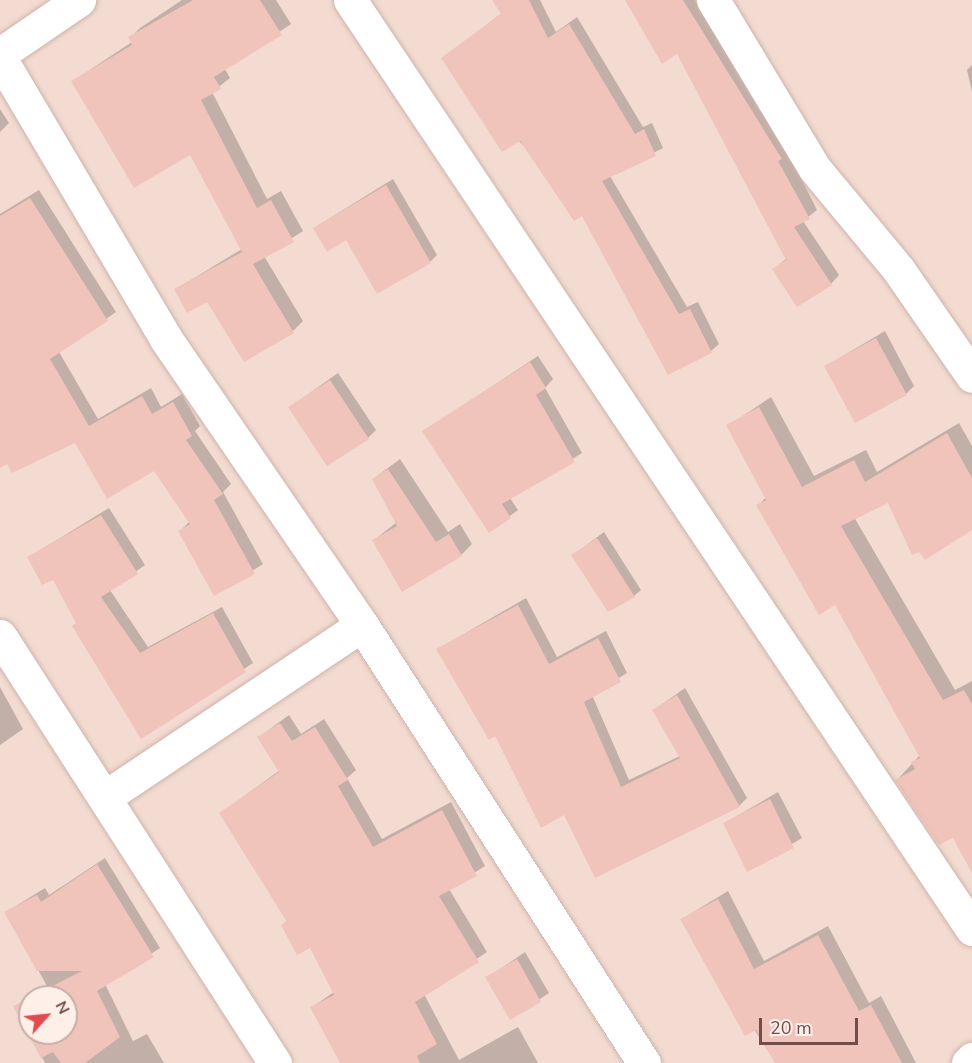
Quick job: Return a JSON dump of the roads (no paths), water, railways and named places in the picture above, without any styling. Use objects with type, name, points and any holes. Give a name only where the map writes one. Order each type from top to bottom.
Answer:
[{"type":"street","points":[[79,0],[0,56],[166,339],[362,625],[644,1063]]},
{"type":"street","points":[[350,0],[972,929]]},
{"type":"street","points":[[713,0],[815,169],[898,269],[972,376]]},
{"type":"street","points":[[105,797],[362,625]]},
{"type":"street","points":[[0,636],[275,1063]]},
{"type":"street","points":[[968,1063],[972,1059]]}]
